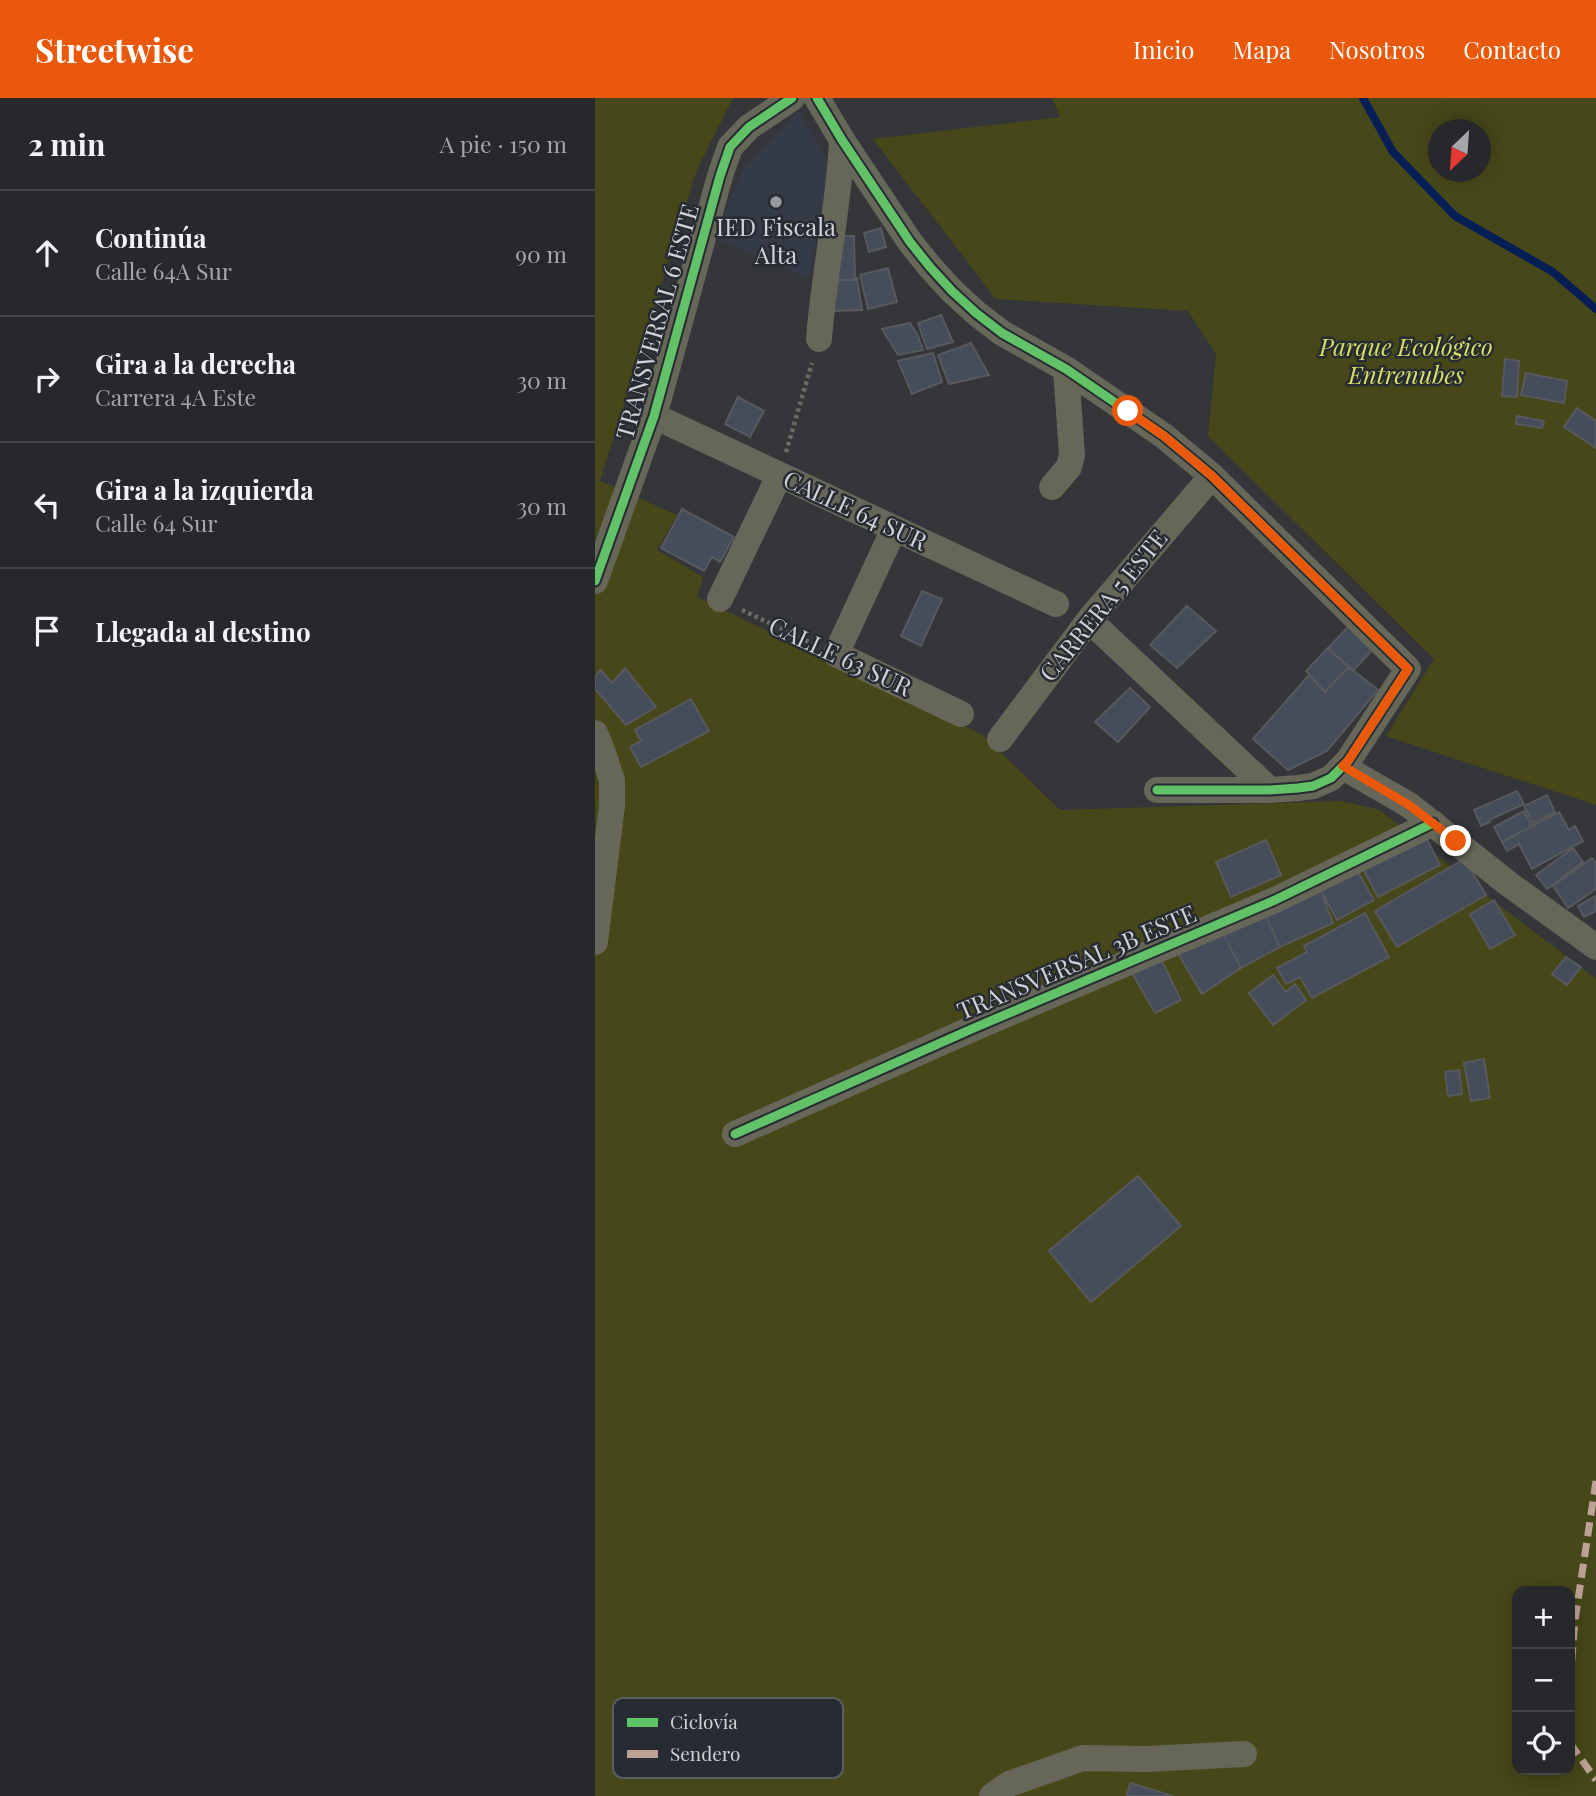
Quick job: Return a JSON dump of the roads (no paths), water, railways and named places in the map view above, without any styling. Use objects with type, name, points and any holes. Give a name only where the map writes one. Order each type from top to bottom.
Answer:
[{"type":"street","name":"TRANSVERSAL 6 ESTE","points":[[595,581],[654,416],[730,147],[749,127],[792,98]]},
{"type":"street","points":[[817,98],[910,242],[952,291],[1002,333],[1066,369],[1164,436],[1212,476],[1408,669],[1348,761],[1331,778],[1313,786],[1271,790],[1157,790]]},
{"type":"street","points":[[819,339],[841,175],[842,140]]},
{"type":"street","points":[[1052,487],[1069,467],[1072,455],[1066,369]]},
{"type":"street","name":"CALLE 64 SUR","points":[[654,416],[1056,604]]},
{"type":"street","points":[[720,599],[779,476]]},
{"type":"street","name":"CARRERA 5 ESTE","points":[[1000,739],[1089,620],[1212,476]]},
{"type":"street","name":"CALLE 63 SUR","points":[[894,529],[836,654],[961,714]]},
{"type":"street","points":[[1089,620],[1271,790]]},
{"type":"street","points":[[595,733],[612,779],[612,806],[595,942]]},
{"type":"street","points":[[1343,766],[1409,805],[1596,947]]},
{"type":"street","name":"TRANSVERSAL 3B ESTE","points":[[734,1134],[1275,900],[1433,823]]},
{"type":"street","points":[[992,1796],[1009,1784],[1083,1758],[1147,1759],[1244,1754]]},
{"type":"waterway","points":[[1363,98],[1393,152],[1455,216],[1553,272],[1596,309]]},
{"type":"place","name":"IED Fiscala Alta","points":[[776,202]]},
{"type":"park label","name":"Parque Ecológico Entrenubes","points":[[1406,362]]}]
